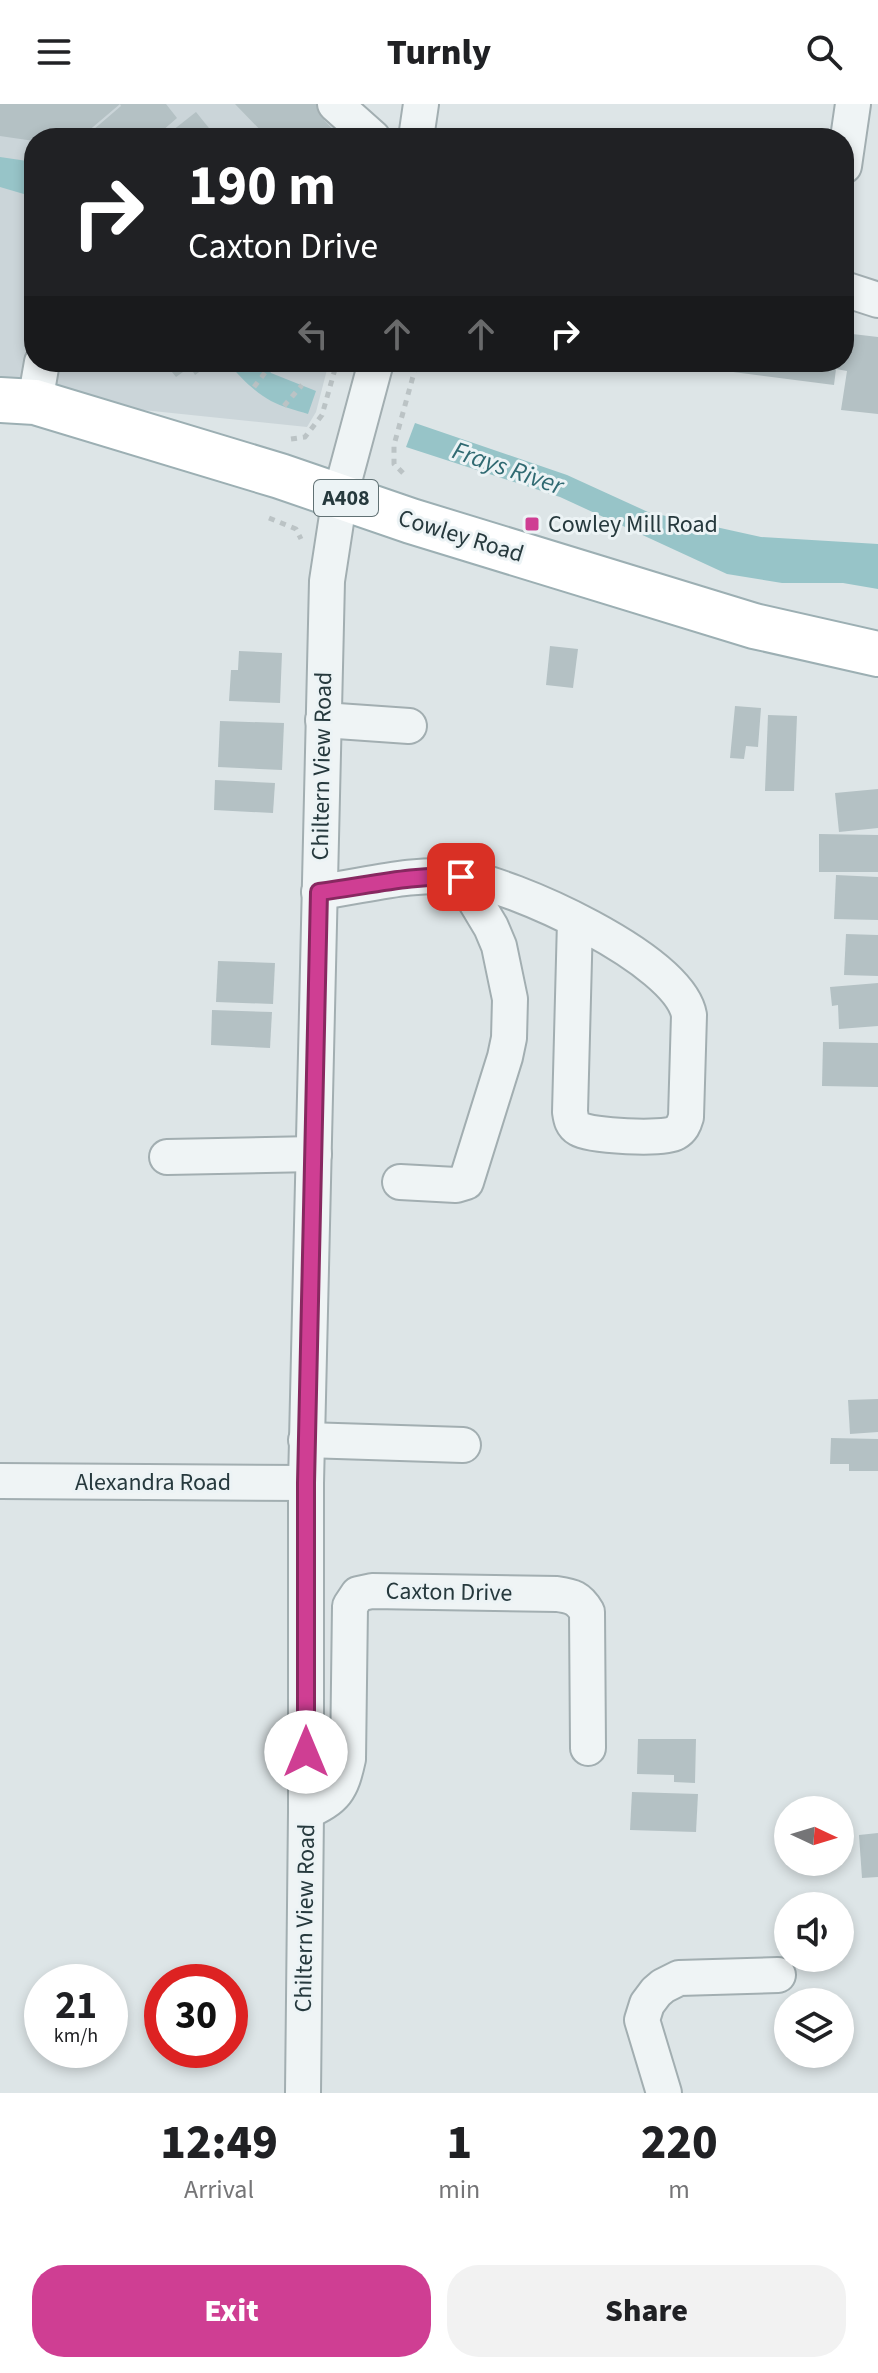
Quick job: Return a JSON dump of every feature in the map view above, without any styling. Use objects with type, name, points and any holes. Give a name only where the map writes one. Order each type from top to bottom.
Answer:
[{"type":"main road","name":"Cowley Road","points":[[26,388],[411,521],[754,626],[878,654]]},
{"type":"street","points":[[335,104],[362,128]]},
{"type":"street","points":[[417,128],[421,104]]},
{"type":"street","points":[[850,128],[853,104]]},
{"type":"street","points":[[854,292],[878,300]]},
{"type":"street","points":[[340,496],[373,372]]},
{"type":"street","name":"Chiltern View Road","points":[[303,2093],[306,1440],[327,581],[340,496]]},
{"type":"street","points":[[323,720],[409,726]]},
{"type":"street","points":[[319,892],[405,878],[461,877],[504,887],[611,938],[644,960],[685,1001],[690,1022],[686,1117],[683,1127],[674,1134],[597,1133],[578,1128],[572,1120],[575,921]]},
{"type":"street","points":[[400,1182],[456,1185],[466,1182],[509,1038],[510,999],[504,963],[491,927],[461,877]]},
{"type":"street","points":[[167,1157],[314,1154]]},
{"type":"street","points":[[306,1440],[463,1445]]},
{"type":"street","name":"Alexandra Road","points":[[0,1481],[306,1483]]},
{"type":"street","name":"Caxton Drive","points":[[306,1812],[327,1802],[342,1784],[348,1759],[350,1606],[358,1594],[372,1591],[557,1594],[581,1602],[587,1612],[588,1748]]},
{"type":"street","points":[[664,2093],[643,2023],[647,2004],[656,1992],[679,1978],[778,1975]]},
{"type":"path","points":[[254,387],[265,372]]},
{"type":"path","points":[[291,439],[305,437],[322,415],[334,372]]},
{"type":"path","points":[[403,473],[394,464],[394,445],[414,372]]},
{"type":"path","points":[[284,406],[302,385]]},
{"type":"path","points":[[269,518],[296,529],[302,549]]},
{"type":"shaded area","points":[[0,104],[354,104],[374,128],[24,128],[24,372],[326,372],[316,412],[307,427],[37,399],[0,398]]},
{"type":"water","points":[[0,157],[24,161],[24,194],[0,187]]},
{"type":"water","points":[[270,372],[316,391],[308,414],[265,398],[237,373]]},
{"type":"water","name":"Frays River","points":[[415,423],[567,475],[648,512],[761,537],[878,544],[878,589],[843,583],[782,583],[727,574],[560,497],[406,447]]},
{"type":"building","points":[[0,104],[120,104],[92,128],[24,128],[24,140],[0,136]]},
{"type":"building","points":[[166,104],[177,118],[166,128],[95,128],[121,106]]},
{"type":"building","points":[[235,104],[325,104],[333,111],[324,120],[332,128],[258,128]]},
{"type":"building","points":[[196,112],[209,128],[176,128]]},
{"type":"building","points":[[854,334],[878,337],[878,414],[841,410],[847,372],[854,372]]},
{"type":"building","points":[[733,372],[836,372],[834,385]]},
{"type":"building","points":[[550,646],[578,649],[573,688],[546,685]]},
{"type":"building","points":[[239,651],[282,653],[280,703],[229,701],[231,670],[238,670]]},
{"type":"building","points":[[735,706],[761,708],[758,747],[746,746],[744,759],[730,758]]},
{"type":"building","points":[[768,715],[797,716],[794,791],[765,791]]},
{"type":"building","points":[[220,721],[284,723],[282,770],[218,767]]},
{"type":"building","points":[[215,780],[275,783],[273,813],[214,810]]},
{"type":"building","points":[[878,789],[878,828],[839,832],[835,793]]},
{"type":"building","points":[[819,834],[878,835],[878,872],[819,872]]},
{"type":"building","points":[[836,875],[878,877],[878,920],[834,919]]},
{"type":"building","points":[[846,934],[878,935],[878,976],[844,975]]},
{"type":"building","points":[[218,961],[275,963],[273,1004],[216,1002]]},
{"type":"building","points":[[878,983],[878,1026],[839,1029],[838,1005],[832,1006],[830,987]]},
{"type":"building","points":[[212,1010],[272,1012],[270,1048],[211,1045]]},
{"type":"building","points":[[823,1042],[878,1043],[878,1087],[822,1086]]},
{"type":"building","points":[[878,1399],[878,1432],[850,1434],[848,1400]]},
{"type":"building","points":[[831,1438],[878,1439],[878,1471],[849,1471],[849,1464],[830,1464]]},
{"type":"building","points":[[638,1739],[696,1739],[695,1783],[674,1782],[674,1775],[637,1774]]},
{"type":"building","points":[[632,1792],[698,1794],[696,1832],[630,1830]]},
{"type":"building","points":[[878,1833],[878,1877],[862,1878],[859,1835]]},
{"type":"place","name":"Cowley Mill Road","points":[[532,524]]},
{"type":"route","points":[[306,1752],[306,1483],[319,892],[405,878],[461,877]]}]
